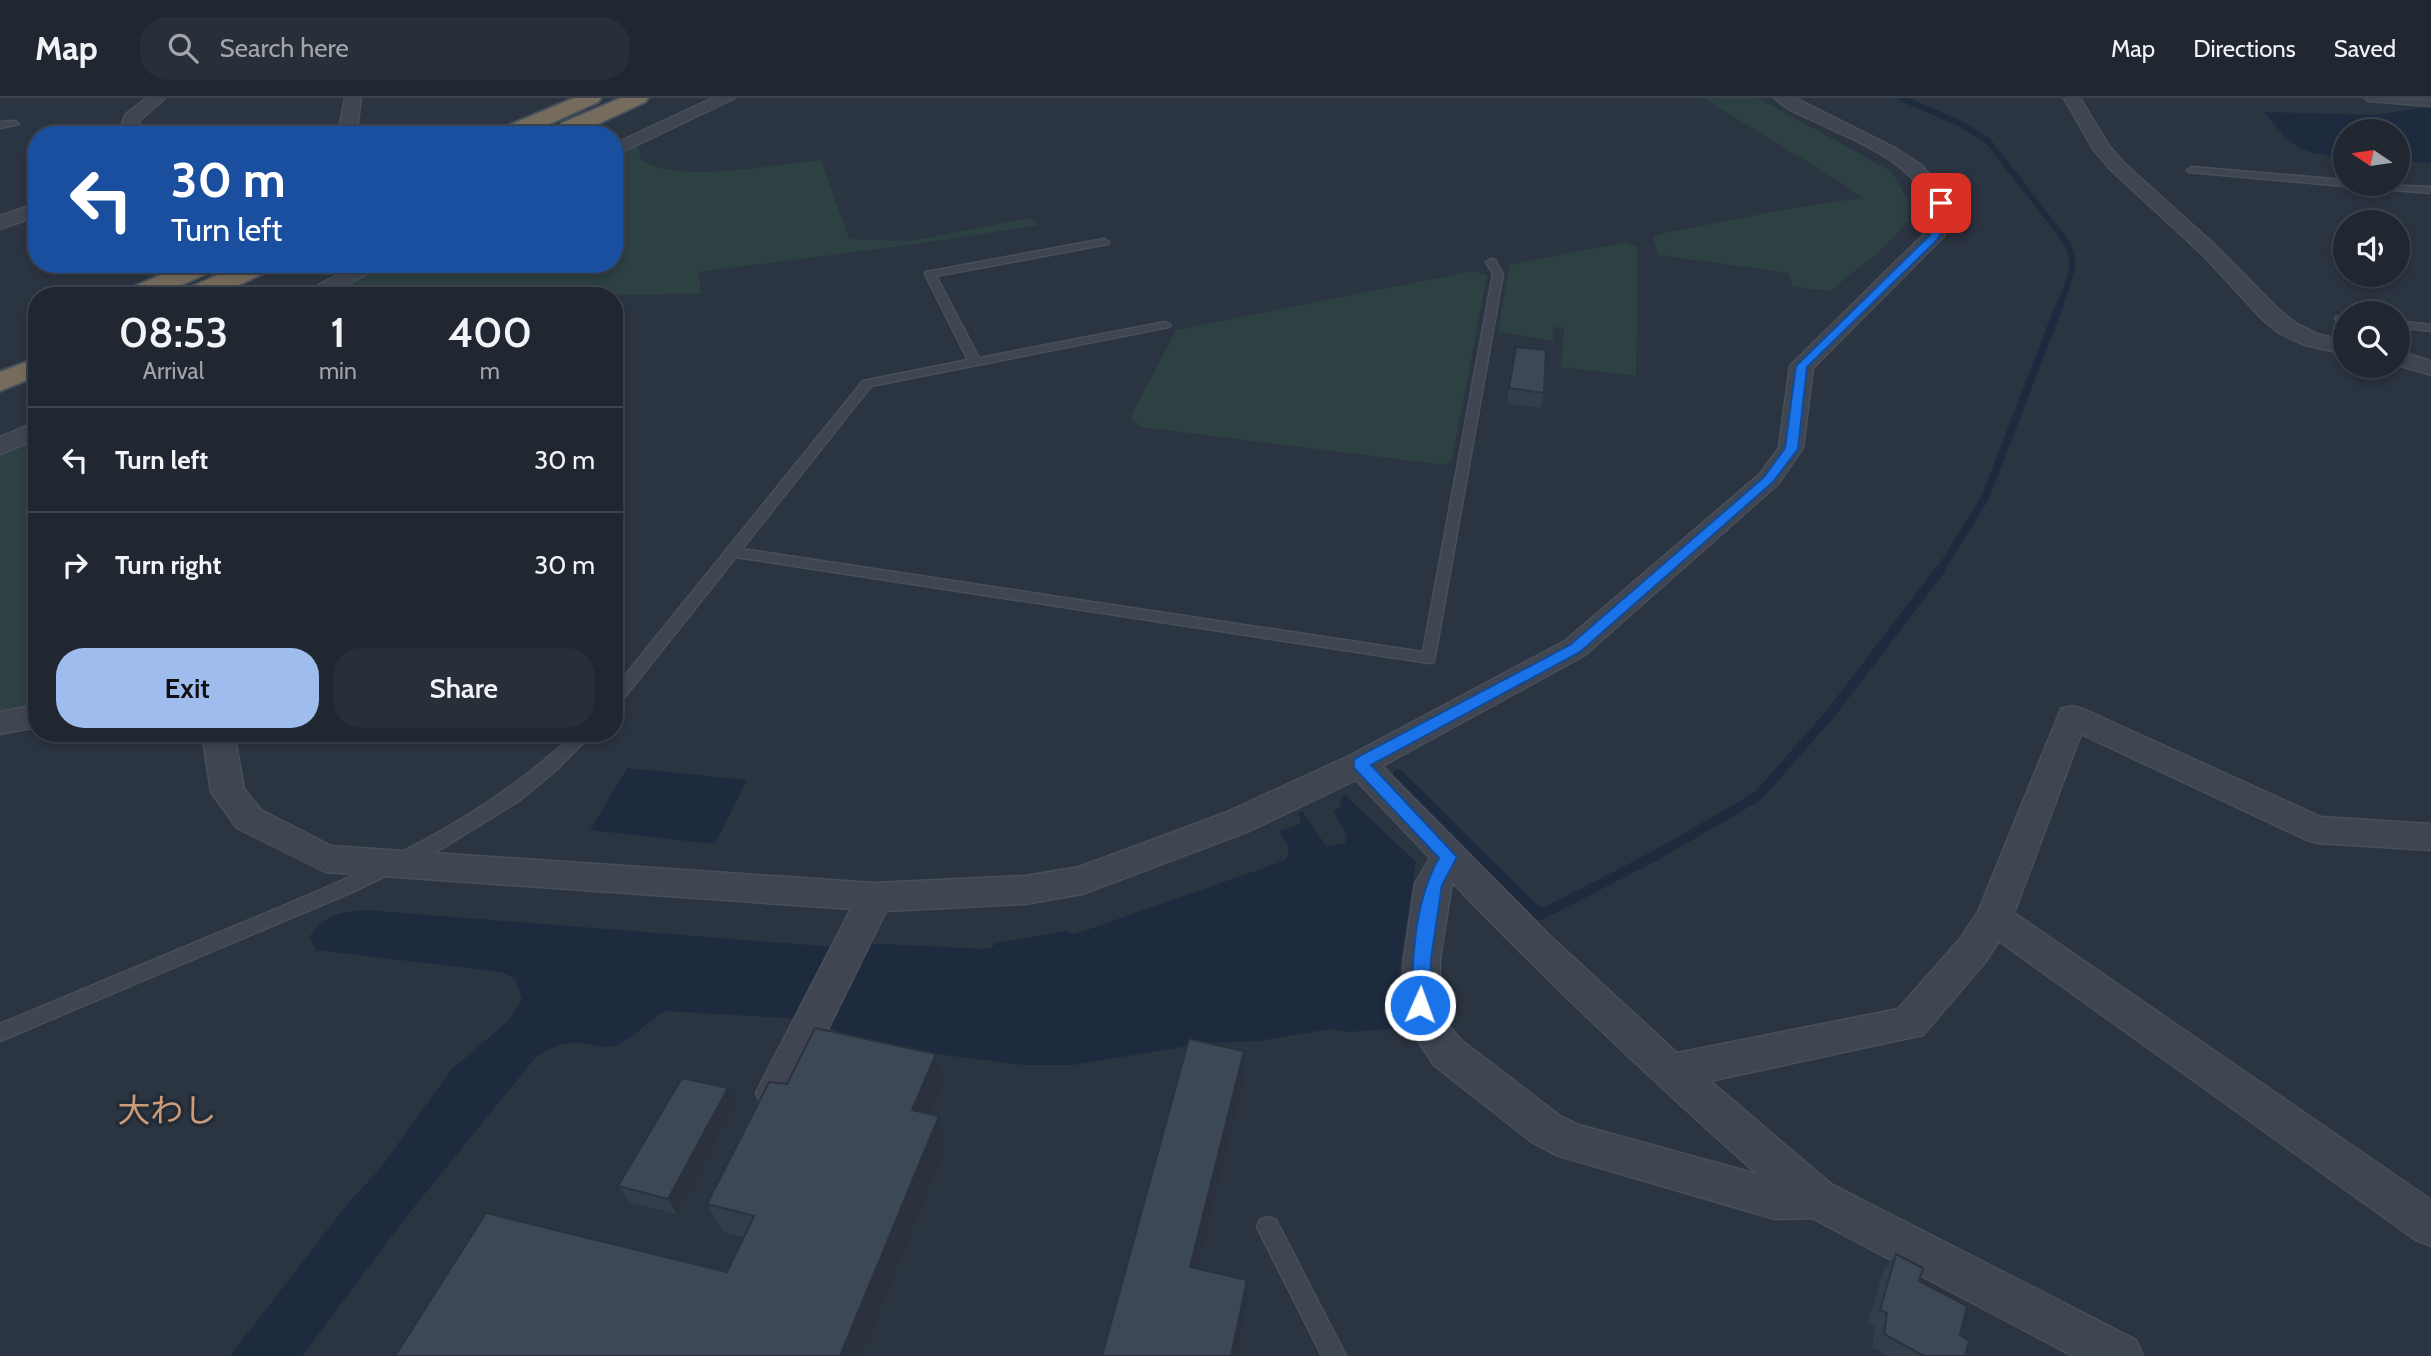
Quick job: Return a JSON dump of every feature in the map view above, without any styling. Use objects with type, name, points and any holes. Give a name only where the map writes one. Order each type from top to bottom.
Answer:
[{"type":"highway","points":[[527,126],[591,98]]},
{"type":"highway","points":[[575,126],[638,98]]},
{"type":"highway","points":[[156,287],[187,273]]},
{"type":"highway","points":[[213,287],[244,273]]},
{"type":"highway","points":[[0,355],[28,343]]},
{"type":"highway","points":[[0,382],[28,370]]},
{"type":"street","points":[[129,126],[132,118],[157,98]]},
{"type":"street","points":[[348,126],[353,98]]},
{"type":"street","points":[[623,147],[727,98]]},
{"type":"street","points":[[220,742],[228,792],[249,819],[326,859],[401,864],[867,911],[1082,880],[1237,822],[1360,764],[1575,648],[1769,480],[1791,449],[1802,366],[1934,236],[1941,224],[1941,203],[1922,173],[1783,98]]},
{"type":"street","points":[[2072,98],[2102,149],[2117,166],[2210,251],[2269,313],[2287,328],[2313,340],[2333,344]]},
{"type":"street","points":[[0,223],[28,212]]},
{"type":"street","points":[[328,287],[357,273]]},
{"type":"street","points":[[2410,362],[2431,368]]},
{"type":"street","points":[[0,447],[28,433]]},
{"type":"street","points":[[1671,1072],[1909,1023],[1973,950],[1994,918],[2072,717],[2317,830],[2431,837]]},
{"type":"street","points":[[0,723],[28,718]]},
{"type":"street","points":[[1360,764],[1536,946],[1671,1072],[1816,1198],[2120,1356]]},
{"type":"street","points":[[1449,857],[1433,884],[1422,959],[1420,1005],[1432,1034],[1448,1053],[1546,1129],[1571,1142],[1775,1199],[1816,1198]]},
{"type":"street","points":[[775,1093],[867,911]]},
{"type":"street","points":[[1994,918],[2431,1225]]},
{"type":"lane","points":[[2369,98],[2431,103]]},
{"type":"lane","points":[[0,125],[15,124]]},
{"type":"lane","points":[[2192,170],[2333,182]]},
{"type":"lane","points":[[2410,188],[2431,190]]},
{"type":"lane","points":[[975,362],[930,274],[1104,242]]},
{"type":"lane","points":[[732,552],[1429,658],[1498,274],[1491,262]]},
{"type":"lane","points":[[2410,325],[2431,328]]},
{"type":"lane","points":[[623,689],[867,383],[1165,326]]},
{"type":"lane","points":[[0,1033],[401,864],[498,808],[561,760],[577,742]]},
{"type":"lane","points":[[1268,1227],[1334,1356]]},
{"type":"shaded area","points":[[1703,98],[1758,98],[1891,171],[1909,201],[1908,222],[1880,251],[1830,291],[1793,287],[1789,273],[1658,255],[1653,237],[1664,233],[1793,208],[1862,198]]},
{"type":"shaded area","points":[[633,146],[639,147],[640,159],[656,167],[677,171],[727,171],[821,160],[849,239],[909,241],[1030,218],[1038,225],[924,243],[699,272],[701,294],[623,294],[623,287],[341,287],[368,273],[623,273],[623,151]]},
{"type":"shaded area","points":[[1626,242],[1638,247],[1636,376],[1561,367],[1564,328],[1554,327],[1553,341],[1498,332],[1509,265]]},
{"type":"shaded area","points":[[1473,271],[1487,276],[1452,460],[1445,465],[1141,427],[1130,418],[1176,330]]},
{"type":"shaded area","points":[[28,441],[28,709],[0,714],[0,455]]},
{"type":"water","points":[[2431,108],[2431,163],[2410,162],[2410,119],[2333,119],[2333,156],[2316,154],[2297,146],[2264,112],[2375,115]]},
{"type":"water","points":[[627,768],[747,780],[715,844],[590,830]]},
{"type":"water","points":[[1345,795],[1416,862],[1395,999],[1404,1028],[1348,1032],[1330,1029],[1258,1041],[1206,1043],[1073,1065],[1025,1065],[929,1053],[863,1040],[802,1019],[665,1011],[616,1045],[606,1047],[569,1043],[551,1048],[535,1058],[406,1217],[302,1356],[230,1356],[348,1203],[379,1170],[451,1070],[508,1021],[522,1000],[515,979],[501,972],[316,950],[310,936],[328,919],[341,913],[366,910],[834,947],[864,943],[981,949],[1032,945],[1087,930],[1286,860],[1289,847],[1279,831],[1300,824],[1298,813],[1302,811],[1327,847],[1345,843],[1347,836],[1334,812],[1340,807],[1342,796]]},
{"type":"building","points":[[1516,347],[1546,350],[1544,393],[1509,388]]},
{"type":"building","points":[[815,1028],[936,1054],[912,1110],[939,1116],[840,1356],[395,1356],[486,1213],[727,1272],[754,1216],[707,1204],[769,1082],[787,1084]]},
{"type":"building","points":[[1189,1039],[1244,1051],[1190,1267],[1247,1280],[1231,1356],[1102,1356]]},
{"type":"building","points":[[682,1078],[728,1088],[668,1199],[618,1186]]},
{"type":"building","points":[[1896,1254],[1923,1268],[1919,1281],[1967,1306],[1960,1335],[1969,1341],[1965,1356],[1924,1356],[1884,1334],[1887,1313],[1880,1310]]},
{"type":"waterway","points":[[1901,98],[1959,123],[1988,141],[2065,240],[2072,257],[2072,265],[2059,306]]},
{"type":"waterway","points":[[1939,572],[1985,498],[2060,304]]},
{"type":"waterway","points":[[1398,774],[1540,915],[1655,856],[1758,796],[1831,713],[1940,570]]},
{"type":"waterway","points":[[1538,913],[1543,913]]},
{"type":"waterway","points":[[998,949],[1066,937]]},
{"type":"district","name":"大わし","points":[[167,1110]]},
{"type":"route","points":[[1420,1005],[1422,959],[1433,884],[1449,857],[1360,764],[1575,648],[1769,480],[1791,449],[1800,398],[1802,366],[1934,236],[1941,224],[1941,203]]}]
